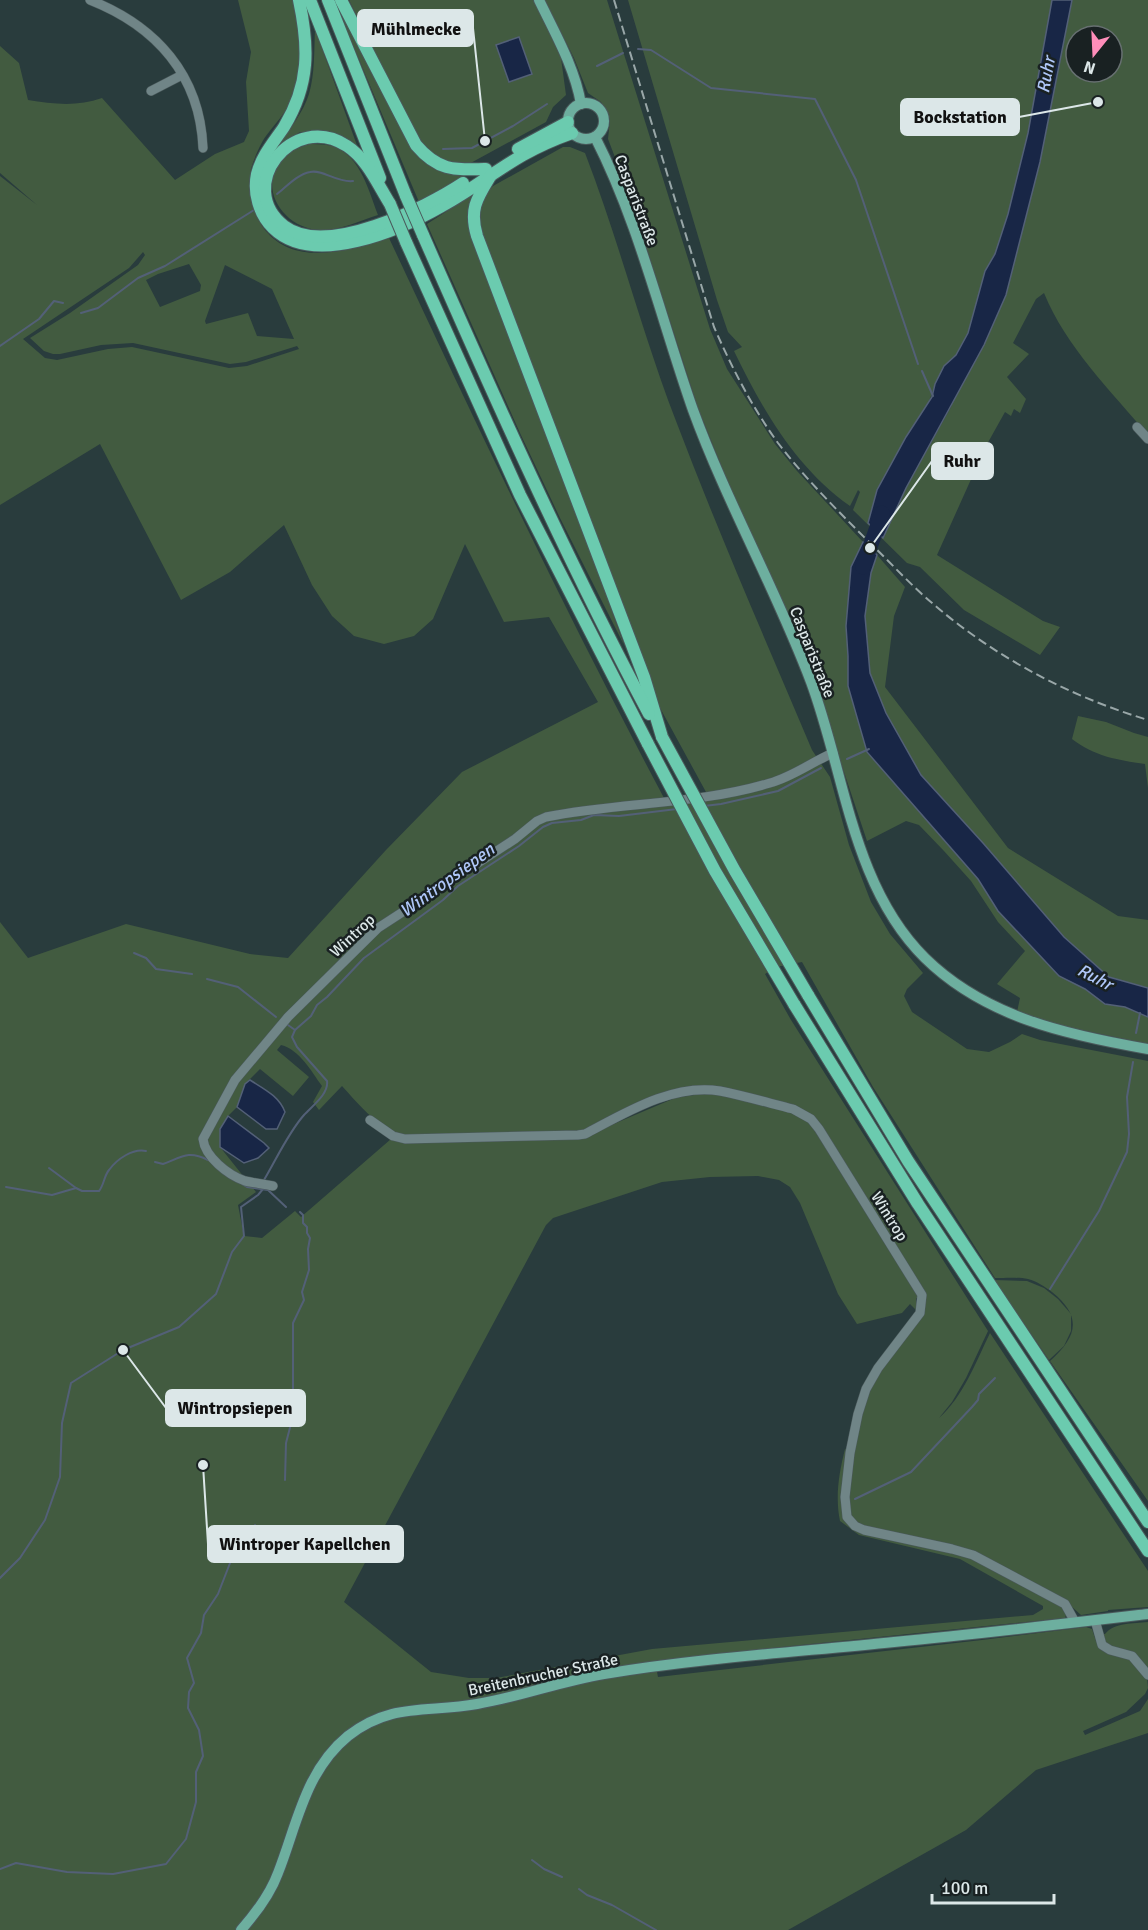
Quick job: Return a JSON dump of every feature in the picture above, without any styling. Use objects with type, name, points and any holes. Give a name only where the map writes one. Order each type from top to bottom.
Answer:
[{"type":"highway","points":[[299,0],[307,42],[301,88],[287,120],[266,153],[257,176],[258,202],[271,226],[286,238],[306,246],[318,247],[358,240],[398,228],[418,219],[442,206],[488,172]]},
{"type":"highway","points":[[310,0],[406,242],[520,495],[715,871],[918,1204],[1148,1551]]},
{"type":"highway","points":[[328,0],[406,196],[521,457],[610,639],[662,737],[735,871],[908,1161],[1148,1522]]},
{"type":"highway","points":[[341,0],[416,145],[430,160],[448,169],[488,172]]},
{"type":"highway","points":[[390,204],[360,158],[347,147],[328,138],[307,138],[286,146],[272,162],[266,179],[267,202],[283,226],[300,234],[324,237],[360,230],[401,216],[570,128]]},
{"type":"highway","points":[[488,172],[473,208],[473,221],[477,236],[644,677],[662,737]]},
{"type":"main road","points":[[539,0],[568,62],[581,104]]},
{"type":"main road","points":[[581,104],[594,105],[603,116],[604,124],[595,137],[582,139],[570,128],[572,111],[575,106],[581,104]]},
{"type":"main road","name":"Casparistraße","points":[[595,137],[615,177],[719,477],[801,657],[833,753],[857,839],[870,872],[893,918],[924,957],[961,988],[983,1001],[1030,1022],[1073,1034],[1148,1049]]},
{"type":"main road","name":"Breitenbrucher Straße","points":[[241,1930],[261,1906],[272,1886],[307,1791],[317,1771],[338,1746],[366,1724],[391,1713],[478,1704],[587,1677],[722,1659],[988,1634],[1148,1614]]},
{"type":"street","points":[[90,0],[127,17],[145,30],[169,53],[195,102],[202,130],[203,148]]},
{"type":"street","points":[[151,91],[182,75]]},
{"type":"street","points":[[1137,427],[1148,439]]},
{"type":"street","name":"Wintrop","points":[[273,1186],[246,1181],[232,1174],[221,1166],[204,1147],[203,1139],[235,1080],[288,1017],[378,928],[546,817],[711,797],[774,782],[833,753]]},
{"type":"street","name":"Wintrop","points":[[370,1120],[393,1136],[405,1139],[572,1136],[585,1134],[634,1109],[673,1094],[712,1091],[793,1109],[805,1115],[819,1129],[922,1295],[920,1313],[878,1368],[866,1389],[850,1453],[845,1497],[847,1517],[855,1527],[864,1530],[974,1555],[1065,1604],[1075,1622]]},
{"type":"street","points":[[1095,1620],[1102,1645],[1110,1650],[1132,1656],[1148,1675]]},
{"type":"green space","points":[[238,0],[293,0],[300,43],[300,75],[292,100],[264,139],[251,169],[250,180],[258,220],[278,242],[292,249],[308,252],[341,251],[389,238],[557,590],[664,798],[706,792],[659,706],[479,227],[480,199],[493,186],[563,147],[570,147],[585,153],[652,354],[692,463],[812,750],[830,777],[849,845],[871,902],[890,934],[923,973],[907,989],[904,996],[912,1012],[967,1049],[989,1052],[1022,1034],[1040,1040],[1148,1061],[1148,1501],[1050,1361],[1071,1335],[1073,1327],[1069,1310],[1052,1292],[1035,1281],[1020,1278],[995,1278],[873,1087],[802,962],[776,967],[765,974],[791,1020],[988,1331],[966,1378],[952,1402],[939,1418],[948,1410],[962,1390],[990,1333],[1148,1571],[1148,1607],[1081,1615],[1060,1600],[1065,1618],[655,1662],[658,1677],[1086,1627],[1092,1629],[1096,1641],[1103,1648],[1133,1660],[1147,1677],[1148,1688],[1145,1694],[1126,1712],[1083,1731],[1085,1735],[1140,1711],[1148,1699],[1148,1733],[1036,1770],[966,1830],[788,1930],[0,1930],[0,922],[28,958],[126,924],[250,954],[288,958],[386,850],[462,772],[598,702],[549,617],[504,622],[465,544],[433,619],[414,636],[384,644],[354,636],[332,616],[312,585],[284,525],[230,572],[181,600],[100,444],[0,505],[0,176],[37,205],[0,173],[0,46],[19,63],[28,100],[74,104],[102,98],[175,180],[215,154],[244,142],[249,131],[246,82],[251,52]],"holes":[[[143,252],[145,255],[138,265],[30,338],[44,351],[53,354],[101,345],[133,343],[230,364],[246,362],[297,346],[299,349],[247,366],[229,368],[132,347],[108,349],[57,360],[45,358],[23,339],[129,268]],[[189,264],[201,285],[200,291],[160,307],[146,280]],[[225,265],[272,289],[294,339],[257,336],[248,313],[206,324],[205,321]],[[281,1045],[294,1051],[322,1086],[313,1102],[319,1110],[342,1086],[363,1109],[379,1122],[396,1133],[406,1136],[582,1133],[674,1091],[720,1086],[796,1106],[795,1114],[713,1092],[675,1098],[583,1137],[391,1139],[301,1217],[295,1211],[262,1238],[244,1236],[238,1205],[256,1192],[220,1147],[228,1116],[237,1107],[245,1084],[260,1069],[293,1096],[309,1077],[277,1050]],[[758,1176],[779,1180],[790,1187],[800,1203],[838,1294],[857,1324],[902,1313],[910,1304],[916,1310],[916,1298],[926,1303],[879,1370],[867,1393],[853,1447],[849,1451],[845,1449],[839,1476],[840,1521],[859,1535],[960,1559],[1043,1606],[1043,1609],[1033,1615],[652,1649],[496,1678],[469,1678],[431,1672],[344,1602],[546,1225],[553,1218],[662,1182],[710,1177]]]},
{"type":"green space","points":[[334,0],[410,143],[469,174],[419,202]]},
{"type":"green space","points":[[349,0],[534,0],[561,58],[566,95],[553,107],[546,122],[467,165],[443,161],[427,150],[409,124]]},
{"type":"green space","points":[[545,0],[607,0],[710,329],[727,369],[775,444],[863,542],[851,567],[846,626],[848,656],[867,752],[978,879],[998,911],[1059,976],[1085,989],[1105,1004],[1125,1007],[1148,1017],[1148,1044],[1063,1026],[1017,1012],[1020,998],[997,984],[1025,951],[998,922],[971,881],[919,825],[906,821],[867,841],[838,754],[698,408],[632,202],[608,139],[610,120],[601,102],[588,93],[574,58]]},
{"type":"green space","points":[[628,0],[1052,0],[1028,133],[1008,214],[995,254],[985,271],[968,333],[956,355],[944,366],[935,384],[883,538],[906,488],[951,407],[1040,162],[1064,40],[1064,84],[1124,84],[1124,24],[1067,24],[1072,0],[1148,0],[1148,435],[1077,350],[1053,313],[1044,293],[1036,299],[1013,343],[1029,354],[1007,377],[1026,399],[1020,413],[1014,409],[1011,416],[1005,412],[986,446],[937,555],[1043,621],[1060,627],[1040,655],[964,610],[920,567],[907,563],[853,510],[860,492],[858,490],[850,506],[813,474],[797,456],[769,416],[734,351],[742,347],[728,332]]},
{"type":"green space","points":[[315,29],[359,151],[346,139],[327,132],[300,132],[278,146],[299,115],[309,94]]},
{"type":"green space","points":[[308,144],[338,148],[355,162],[378,215],[342,227],[320,230],[305,227],[293,221],[283,211],[272,188],[273,175],[279,163],[291,152]]},
{"type":"green space","points":[[475,193],[469,207],[469,223],[624,645],[520,433],[427,224]]},
{"type":"green space","points":[[877,555],[905,587],[894,616],[885,687],[1008,848],[1118,916],[1148,920],[1148,988],[1109,977],[1064,937],[921,775],[886,713],[870,673],[865,616],[871,573]]},
{"type":"green space","points":[[1078,716],[1106,722],[1148,737],[1148,788],[1145,764],[1106,756],[1089,750],[1072,739]]},
{"type":"green space","points":[[994,1280],[1027,1281],[1044,1288],[1071,1314],[1071,1331],[1064,1346],[1049,1360]]},
{"type":"green space","points":[[1148,1622],[1148,1669],[1106,1645],[1102,1634],[1114,1627]]},
{"type":"water","points":[[1052,0],[1072,0],[1067,24],[1064,24],[1064,40],[1040,162],[1006,295],[984,345],[906,488],[883,538],[868,523],[877,490],[906,437],[932,397],[935,384],[944,366],[956,355],[968,333],[985,271],[995,254],[1008,214],[1028,133]]},
{"type":"water","points":[[519,37],[532,74],[509,82],[496,45]]},
{"type":"water","points":[[863,542],[877,555],[871,573],[865,616],[870,673],[886,713],[921,775],[1064,937],[1109,977],[1148,988],[1148,1017],[1125,1007],[1105,1004],[1085,989],[1059,976],[998,911],[978,879],[867,752],[848,686],[846,626],[851,567]]},
{"type":"water","points":[[250,1080],[270,1093],[282,1106],[285,1112],[277,1129],[266,1129],[237,1107],[245,1084]]},
{"type":"water","points":[[228,1116],[269,1148],[258,1158],[244,1163],[220,1147],[220,1129]]},
{"type":"waterway","points":[[638,49],[651,50],[711,88],[815,99],[856,180],[918,364]]},
{"type":"waterway","points":[[597,66],[623,53]]},
{"type":"waterway","points":[[443,149],[472,148],[547,104]]},
{"type":"waterway","points":[[277,194],[297,178],[310,172],[320,172],[341,180],[353,181]]},
{"type":"waterway","points":[[81,313],[98,308],[138,278],[165,266],[254,210]]},
{"type":"waterway","points":[[0,346],[39,319],[54,301],[63,303]]},
{"type":"waterway","points":[[922,371],[933,396]]},
{"type":"waterway","name":"Ruhr","points":[[863,567],[882,513]]},
{"type":"waterway","points":[[847,759],[869,749]]},
{"type":"waterway","name":"Wintropsiepen","points":[[704,806],[778,791],[821,768]]},
{"type":"waterway","name":"Wintropsiepen","points":[[264,1180],[293,1130],[323,1095],[327,1086],[327,1081],[297,1047],[292,1037],[295,1030],[311,1016],[317,1005],[364,958],[443,900],[458,886],[519,846],[543,827],[552,823],[581,820],[594,815],[619,816],[677,809]]},
{"type":"waterway","points":[[134,953],[146,958],[156,969],[192,974]]},
{"type":"waterway","points":[[207,979],[238,987],[276,1017]]},
{"type":"waterway","points":[[1136,1033],[1140,1013]]},
{"type":"waterway","points":[[288,1025],[295,1030]]},
{"type":"waterway","points":[[1050,1289],[1099,1211],[1127,1152],[1129,1134],[1127,1097],[1133,1062]]},
{"type":"waterway","points":[[6,1187],[52,1195],[76,1188],[82,1191],[99,1191],[107,1172],[116,1162],[136,1151],[146,1151]]},
{"type":"waterway","points":[[155,1162],[163,1164],[190,1155],[208,1160]]},
{"type":"waterway","points":[[49,1168],[76,1188]]},
{"type":"waterway","name":"Wintropsiepen","points":[[242,1184],[268,1190],[286,1207]]},
{"type":"waterway","name":"Wintropsiepen","points":[[0,1578],[20,1558],[45,1520],[60,1477],[62,1423],[71,1383],[123,1350],[179,1327],[216,1294],[232,1252],[244,1236],[241,1207],[263,1189]]},
{"type":"waterway","points":[[285,1480],[286,1443],[293,1416],[293,1323],[304,1300],[302,1292],[309,1270],[310,1238],[300,1212]]},
{"type":"waterway","points":[[855,1499],[911,1472],[972,1407],[978,1400],[979,1394],[995,1378]]},
{"type":"waterway","points":[[0,1869],[16,1863],[67,1872],[113,1874],[166,1864],[186,1839],[196,1802],[196,1772],[203,1756],[199,1730],[188,1708],[189,1692],[194,1683],[187,1658],[201,1633],[204,1615],[218,1594],[232,1558],[255,1525]]},
{"type":"waterway","points":[[532,1860],[544,1869],[562,1877]]},
{"type":"waterway","points":[[579,1889],[656,1930]]},
{"type":"railway","points":[[614,0],[714,327],[743,387],[778,443],[819,491],[908,581],[973,635],[1028,670],[1057,685],[1148,720]]},
{"type":"place","name":"Bockstation","points":[[1098,102]]},
{"type":"place","name":"Mühlmecke","points":[[485,141]]},
{"type":"place","name":"Ruhr","points":[[870,548]]},
{"type":"place","name":"Wintropsiepen","points":[[123,1350]]},
{"type":"place","name":"Wintroper Kapellchen","points":[[203,1465]]}]
